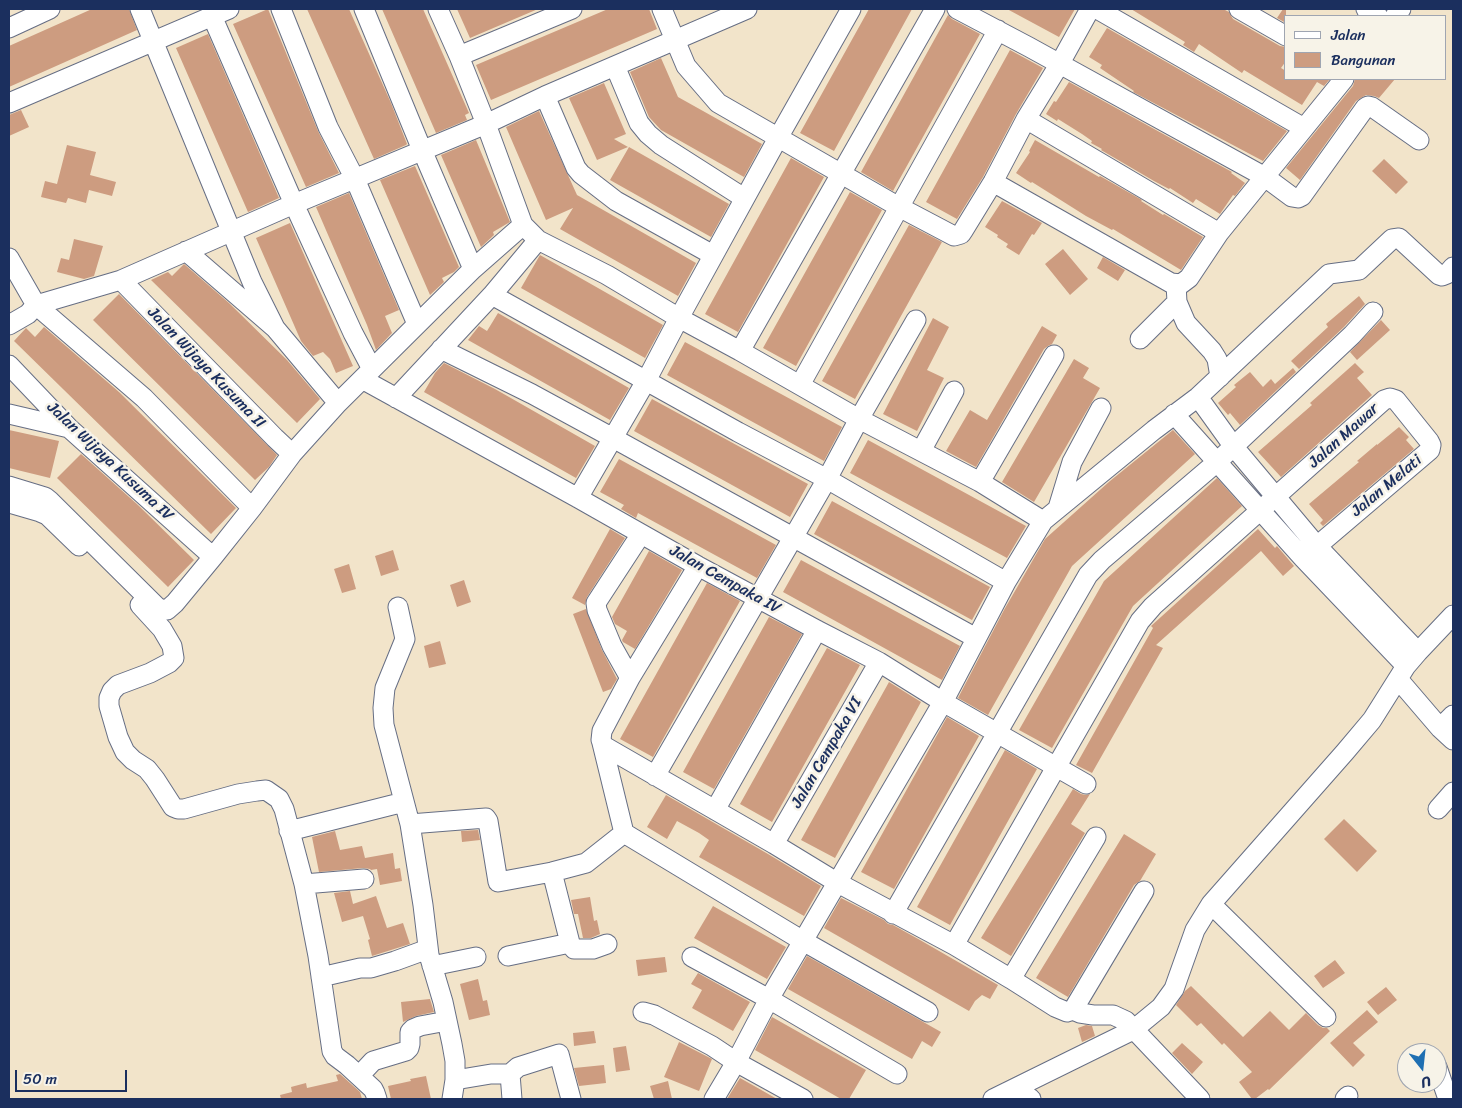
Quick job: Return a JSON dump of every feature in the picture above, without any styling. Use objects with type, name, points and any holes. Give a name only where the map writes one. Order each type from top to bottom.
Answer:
[{"type":"street","points":[[9,28],[50,9]]},
{"type":"street","points":[[140,9],[252,282],[275,328]]},
{"type":"street","points":[[281,9],[328,127],[355,179],[417,324]]},
{"type":"street","points":[[364,9],[473,269]]},
{"type":"street","points":[[438,9],[486,124],[523,225],[538,240],[607,275],[678,318],[860,419],[980,482],[1043,521]]},
{"type":"street","points":[[459,56],[572,9]]},
{"type":"street","points":[[662,9],[686,66],[718,103],[951,236],[957,236],[963,232],[994,182],[1026,119],[1090,9]]},
{"type":"street","points":[[578,498],[646,381],[678,318],[744,198],[851,9]]},
{"type":"street","points":[[740,351],[936,9]]},
{"type":"street","points":[[957,9],[1265,177],[1292,197],[1298,198],[1302,196],[1368,106],[1419,140]]},
{"type":"street","points":[[1097,9],[1304,128]]},
{"type":"street","points":[[1239,9],[1284,35]]},
{"type":"street","points":[[9,325],[28,314],[36,305],[121,280],[294,204],[486,124],[740,10]]},
{"type":"street","points":[[9,103],[221,12],[294,204],[353,333],[367,374]]},
{"type":"street","points":[[800,385],[998,30]]},
{"type":"street","points":[[615,66],[639,123],[648,134],[661,145],[744,198]]},
{"type":"street","points":[[1140,339],[1181,284],[1189,278],[1219,233],[1343,80]]},
{"type":"street","points":[[545,96],[576,168],[581,174],[616,201],[713,255]]},
{"type":"street","points":[[1026,119],[1219,233]]},
{"type":"street","points":[[994,182],[1162,278],[1176,293],[1186,323],[1217,359],[1220,377]]},
{"type":"street","points":[[9,486],[50,500],[157,607],[164,610],[170,608],[252,508],[292,454],[338,403],[473,269],[523,225]]},
{"type":"street","points":[[714,1099],[769,999],[943,702],[1006,582],[1043,521],[1174,414],[1198,397],[1329,274],[1359,270],[1392,239],[1399,238],[1439,275],[1447,274],[1453,267]]},
{"type":"street","points":[[396,398],[492,295],[538,240]]},
{"type":"street","points":[[186,251],[275,328],[338,403]]},
{"type":"street","points":[[9,258],[36,305],[144,398],[252,508]]},
{"type":"street","name":"Jalan Wijaya Kusuma II","points":[[121,280],[292,454]]},
{"type":"street","points":[[492,295],[738,432],[827,479],[1006,582]]},
{"type":"street","points":[[893,914],[1088,575],[1102,560],[1234,446],[1352,335],[1373,312]]},
{"type":"street","points":[[655,776],[794,538],[916,320]]},
{"type":"street","points":[[441,349],[532,394],[976,638]]},
{"type":"street","points":[[980,482],[1054,354]]},
{"type":"street","name":"Jalan Wijaya Kusuma IV","points":[[9,365],[69,428],[213,557]]},
{"type":"street","name":"Jalan Cempaka IV","points":[[367,374],[396,398],[698,566],[879,662],[943,702],[1086,784]]},
{"type":"street","points":[[922,451],[954,391]]},
{"type":"street","points":[[1198,397],[1234,446],[1277,497],[1310,552]]},
{"type":"street","name":"Jalan Mawar","points":[[1277,497],[1384,400],[1390,398],[1396,400],[1412,420]]},
{"type":"street","points":[[1058,508],[1072,462],[1101,408]]},
{"type":"street","points":[[9,414],[69,428]]},
{"type":"street","points":[[1174,414],[1261,510],[1310,552],[1407,666],[1449,728]]},
{"type":"street","name":"Jalan Melati","points":[[1310,552],[1430,450],[1431,445],[1429,441],[1412,420]]},
{"type":"street","points":[[954,945],[1140,621],[1153,606],[1277,497]]},
{"type":"street","points":[[9,503],[47,515],[156,621],[172,646],[174,658],[169,663],[150,673],[118,685],[112,691],[109,698],[109,706],[118,737],[125,752],[147,769],[155,778],[173,807],[184,809],[238,794],[266,790],[279,799],[284,809],[304,884],[332,1050],[338,1058],[375,1092],[378,1099]]},
{"type":"street","points":[[630,678],[612,646],[597,610],[596,602],[641,534]]},
{"type":"street","points":[[698,566],[630,678],[602,731],[601,740],[624,833],[803,941],[928,1012]]},
{"type":"street","points":[[398,607],[405,639],[387,682],[382,708],[384,725],[410,824],[430,958],[443,1002],[455,1061],[452,1099]]},
{"type":"street","points":[[993,1099],[1024,1093],[1132,1030],[1162,1006],[1178,981],[1195,930],[1211,904],[1366,727],[1407,666],[1453,615]]},
{"type":"street","points":[[715,810],[817,630]]},
{"type":"street","name":"Jalan Cempaka VI","points":[[774,844],[879,662]]},
{"type":"street","points":[[602,743],[605,747],[838,883],[954,945],[1064,1011],[1069,1012],[1073,1010],[1093,1015],[1113,1015],[1126,1021],[1132,1030],[1200,1099]]},
{"type":"street","points":[[1438,810],[1453,792]]},
{"type":"street","points":[[289,831],[404,802]]},
{"type":"street","points":[[410,824],[486,818],[498,882],[552,872],[586,863],[624,833]]},
{"type":"street","points":[[1011,979],[1096,837]]},
{"type":"street","points":[[552,872],[570,943],[574,949],[593,949],[607,944]]},
{"type":"street","points":[[304,884],[364,879]]},
{"type":"street","points":[[1073,1010],[1144,891]]},
{"type":"street","points":[[1211,904],[1326,1017]]},
{"type":"street","points":[[508,956],[570,943]]},
{"type":"street","points":[[692,957],[769,999],[897,1074]]},
{"type":"street","points":[[321,977],[395,962],[430,958],[476,958]]},
{"type":"street","points":[[643,1012],[654,1015],[712,1046],[736,1062],[803,1099]]},
{"type":"street","points":[[359,1076],[373,1061],[406,1051],[409,1048],[410,1032],[413,1028],[447,1021]]},
{"type":"street","points":[[455,1080],[491,1074],[510,1074],[518,1066],[559,1054],[571,1099]]},
{"type":"street","points":[[510,1074],[512,1099]]},
{"type":"building","points":[[92,9],[129,9],[137,30],[9,87],[9,46]]},
{"type":"building","points":[[268,9],[318,131],[339,173],[306,187],[233,24]]},
{"type":"building","points":[[307,9],[349,9],[391,103],[406,145],[374,159]]},
{"type":"building","points":[[382,9],[423,9],[469,113],[465,115],[467,120],[436,133]]},
{"type":"building","points":[[457,9],[538,9],[470,38]]},
{"type":"building","points":[[608,9],[649,9],[657,29],[491,100],[476,65]]},
{"type":"building","points":[[869,9],[912,9],[834,151],[800,133]]},
{"type":"building","points":[[1007,9],[1075,9],[1059,37]]},
{"type":"building","points":[[1131,9],[1223,9],[1229,12],[1233,19],[1284,47],[1284,64],[1281,68],[1284,70],[1284,80],[1329,80],[1324,86],[1317,82],[1302,105],[1244,70],[1242,73],[1199,44],[1194,52],[1183,45],[1185,42]]},
{"type":"building","points":[[1283,9],[1286,9],[1284,22],[1277,18]]},
{"type":"building","points":[[948,15],[980,34],[893,191],[861,172]]},
{"type":"building","points":[[1107,28],[1287,131],[1263,161],[1133,92],[1100,68],[1102,65],[1089,57]]},
{"type":"building","points":[[208,34],[279,198],[248,212],[176,48]]},
{"type":"building","points":[[1010,50],[1043,68],[983,177],[957,219],[926,202]]},
{"type":"building","points":[[661,58],[678,97],[762,144],[744,177],[661,130],[649,117],[630,72]]},
{"type":"building","points":[[1355,80],[1394,80],[1379,98],[1366,95],[1356,101],[1300,180],[1286,168],[1353,86]]},
{"type":"building","points":[[1069,82],[1232,172],[1245,183],[1235,196],[1233,195],[1220,214],[1196,199],[1193,203],[1170,188],[1154,181],[1101,150],[1091,143],[1092,141],[1058,119],[1057,121],[1046,114]]},
{"type":"building","points":[[604,83],[626,134],[614,139],[628,147],[597,160],[569,98]]},
{"type":"building","points":[[21,110],[29,127],[9,136],[9,115]]},
{"type":"building","points":[[539,111],[577,195],[696,263],[678,296],[560,229],[573,208],[546,220],[506,127]]},
{"type":"building","points":[[476,140],[510,222],[493,232],[494,235],[481,247],[441,155]]},
{"type":"building","points":[[1035,140],[1142,200],[1163,215],[1203,237],[1181,270],[1113,229],[1086,216],[1016,173],[1030,152]]},
{"type":"building","points":[[67,145],[96,152],[90,175],[116,182],[112,196],[89,190],[86,203],[68,198],[66,203],[41,197],[45,181],[57,184]]},
{"type":"building","points":[[629,147],[729,204],[711,237],[610,180]]},
{"type":"building","points":[[791,158],[824,177],[738,332],[705,314]]},
{"type":"building","points":[[1384,159],[1408,182],[1396,194],[1372,171]]},
{"type":"building","points":[[415,166],[459,267],[442,278],[444,282],[430,295],[380,180]]},
{"type":"building","points":[[850,192],[882,210],[796,366],[763,348]]},
{"type":"building","points":[[349,193],[399,310],[385,316],[392,333],[376,350],[316,207]]},
{"type":"building","points":[[1002,201],[1042,223],[1034,235],[1032,234],[1019,255],[1006,247],[1008,244],[997,237],[998,235],[985,227]]},
{"type":"building","points":[[290,223],[353,366],[336,373],[330,359],[323,352],[313,356],[301,341],[256,238]]},
{"type":"building","points":[[909,225],[942,242],[855,399],[822,381]]},
{"type":"building","points":[[74,239],[103,246],[94,276],[84,279],[57,272],[61,258],[69,260]]},
{"type":"building","points":[[1063,249],[1088,279],[1070,295],[1045,264]]},
{"type":"building","points":[[540,255],[663,325],[645,358],[521,288]]},
{"type":"building","points":[[1103,257],[1125,270],[1118,281],[1097,268]]},
{"type":"building","points":[[184,264],[229,303],[287,360],[320,399],[297,423],[151,280],[168,272],[172,276]]},
{"type":"building","points":[[119,294],[277,455],[269,467],[255,480],[93,320]]},
{"type":"building","points":[[1359,296],[1365,304],[1344,327],[1299,369],[1291,361],[1328,327],[1326,324]]},
{"type":"building","points":[[498,313],[629,388],[610,420],[468,340],[479,326],[487,331]]},
{"type":"building","points":[[933,318],[949,327],[927,370],[944,378],[917,431],[883,414]]},
{"type":"building","points":[[1381,320],[1390,330],[1357,360],[1350,352]]},
{"type":"building","points":[[1042,326],[1057,335],[1052,344],[1044,349],[976,467],[946,451],[970,410],[987,420]]},
{"type":"building","points":[[44,327],[119,392],[236,508],[211,534],[14,341],[26,328],[35,337]]},
{"type":"building","points":[[685,342],[842,427],[824,461],[667,375]]},
{"type":"building","points":[[1074,359],[1089,368],[1083,378],[1100,388],[1034,502],[1002,482]]},
{"type":"building","points":[[444,363],[495,389],[595,446],[576,478],[424,392],[435,373]]},
{"type":"building","points":[[1355,363],[1364,372],[1357,378],[1372,395],[1281,477],[1258,452],[1312,405],[1310,403]]},
{"type":"building","points":[[1293,368],[1296,372],[1240,425],[1218,403],[1236,387],[1234,385],[1250,372],[1263,387],[1271,379],[1275,384]]},
{"type":"building","points":[[652,399],[808,484],[790,517],[634,431]]},
{"type":"building","points":[[1399,427],[1409,437],[1406,440],[1414,449],[1323,526],[1320,523],[1323,520],[1309,504]]},
{"type":"building","points":[[9,430],[59,441],[50,478],[9,468]]},
{"type":"building","points":[[1173,430],[1195,454],[1072,566],[988,715],[958,698],[1004,610],[1045,539],[1110,481]]},
{"type":"building","points":[[868,440],[1026,526],[1007,558],[850,473]]},
{"type":"building","points":[[81,454],[138,505],[194,560],[168,587],[57,478]]},
{"type":"building","points":[[619,459],[776,545],[757,578],[638,513],[636,518],[621,509],[624,505],[600,492]]},
{"type":"building","points":[[1217,478],[1242,506],[1133,606],[1052,748],[1019,730],[1104,581]]},
{"type":"building","points":[[832,501],[990,587],[972,620],[814,534]]},
{"type":"building","points":[[610,529],[625,538],[587,597],[585,605],[572,598]]},
{"type":"building","points":[[1258,529],[1275,548],[1277,546],[1294,566],[1283,576],[1261,551],[1156,645],[1163,648],[1092,773],[1076,765],[1153,628],[1151,626]]},
{"type":"building","points":[[393,550],[399,570],[381,576],[375,556]]},
{"type":"building","points":[[649,551],[682,570],[635,649],[623,642],[622,640],[627,631],[615,624],[612,617]]},
{"type":"building","points":[[801,560],[960,646],[942,680],[783,592]]},
{"type":"building","points":[[349,564],[356,589],[342,593],[334,569]]},
{"type":"building","points":[[464,580],[471,602],[457,607],[450,585]]},
{"type":"building","points":[[707,583],[740,601],[653,757],[620,739]]},
{"type":"building","points":[[586,609],[602,650],[617,679],[611,689],[603,692],[573,614]]},
{"type":"building","points":[[769,617],[802,634],[714,789],[683,772]]},
{"type":"building","points":[[440,641],[446,664],[429,668],[424,646]]},
{"type":"building","points":[[827,648],[860,665],[772,822],[740,804]]},
{"type":"building","points":[[889,682],[921,702],[835,858],[801,840]]},
{"type":"building","points":[[947,717],[979,736],[894,889],[861,872]]},
{"type":"building","points":[[1005,750],[1037,769],[950,925],[917,907]]},
{"type":"building","points":[[1073,789],[1081,794],[1090,794],[1071,824],[1085,833],[1011,956],[981,938]]},
{"type":"building","points":[[666,795],[821,886],[804,916],[699,857],[709,840],[699,833],[677,821],[667,839],[647,827]]},
{"type":"building","points":[[1344,819],[1377,851],[1357,872],[1324,839]]},
{"type":"building","points":[[478,830],[480,840],[462,842],[461,831]]},
{"type":"building","points":[[335,831],[340,850],[362,846],[365,858],[393,853],[395,869],[400,868],[402,881],[380,885],[377,869],[363,868],[319,872],[312,837]]},
{"type":"building","points":[[1124,834],[1156,854],[1140,881],[1134,885],[1068,997],[1036,978]]},
{"type":"building","points":[[350,891],[353,904],[376,896],[387,928],[403,923],[410,944],[372,956],[368,940],[370,939],[363,916],[342,922],[334,893]]},
{"type":"building","points":[[590,897],[594,921],[597,920],[600,934],[591,938],[583,938],[578,914],[574,914],[571,900]]},
{"type":"building","points":[[841,898],[884,920],[998,985],[990,999],[982,995],[975,1001],[969,1011],[824,928]]},
{"type":"building","points":[[713,906],[786,947],[767,979],[694,938]]},
{"type":"building","points":[[807,956],[941,1032],[932,1047],[922,1041],[912,1059],[788,989]]},
{"type":"building","points":[[665,957],[667,972],[638,976],[636,960]]},
{"type":"building","points":[[1335,960],[1345,973],[1323,988],[1314,976]]},
{"type":"building","points":[[698,973],[750,1002],[733,1031],[692,1008],[702,990],[691,984]]},
{"type":"building","points":[[478,979],[483,1001],[487,1000],[490,1015],[469,1020],[460,984]]},
{"type":"building","points":[[1191,986],[1243,1037],[1270,1011],[1289,1030],[1306,1013],[1318,1025],[1330,1031],[1269,1090],[1252,1099],[1239,1082],[1252,1072],[1224,1043],[1222,1045],[1201,1023],[1197,1026],[1176,1005],[1185,991]]},
{"type":"building","points":[[1386,987],[1397,1000],[1378,1015],[1367,1002]]},
{"type":"building","points":[[430,999],[434,1012],[416,1016],[403,1022],[401,1002]]},
{"type":"building","points":[[1367,1010],[1378,1022],[1353,1043],[1365,1055],[1353,1067],[1330,1043]]},
{"type":"building","points":[[772,1017],[866,1070],[849,1099],[841,1099],[755,1050]]},
{"type":"building","points":[[1086,1025],[1092,1026],[1095,1036],[1082,1042],[1078,1028]]},
{"type":"building","points":[[594,1031],[596,1043],[574,1046],[573,1033]]},
{"type":"building","points":[[679,1042],[712,1059],[699,1091],[664,1077]]},
{"type":"building","points":[[1182,1043],[1203,1062],[1192,1074],[1172,1053]]},
{"type":"building","points":[[626,1046],[630,1070],[616,1072],[613,1048]]},
{"type":"building","points":[[604,1065],[606,1083],[579,1086],[574,1068]]},
{"type":"building","points":[[340,1074],[360,1092],[362,1099],[281,1099],[280,1095],[292,1092],[291,1087],[306,1083],[307,1088],[338,1081],[336,1075]]},
{"type":"building","points":[[426,1076],[431,1099],[391,1099],[388,1086]]},
{"type":"building","points":[[740,1078],[756,1087],[777,1099],[727,1099]]},
{"type":"building","points":[[668,1081],[672,1099],[654,1099],[650,1086]]}]
